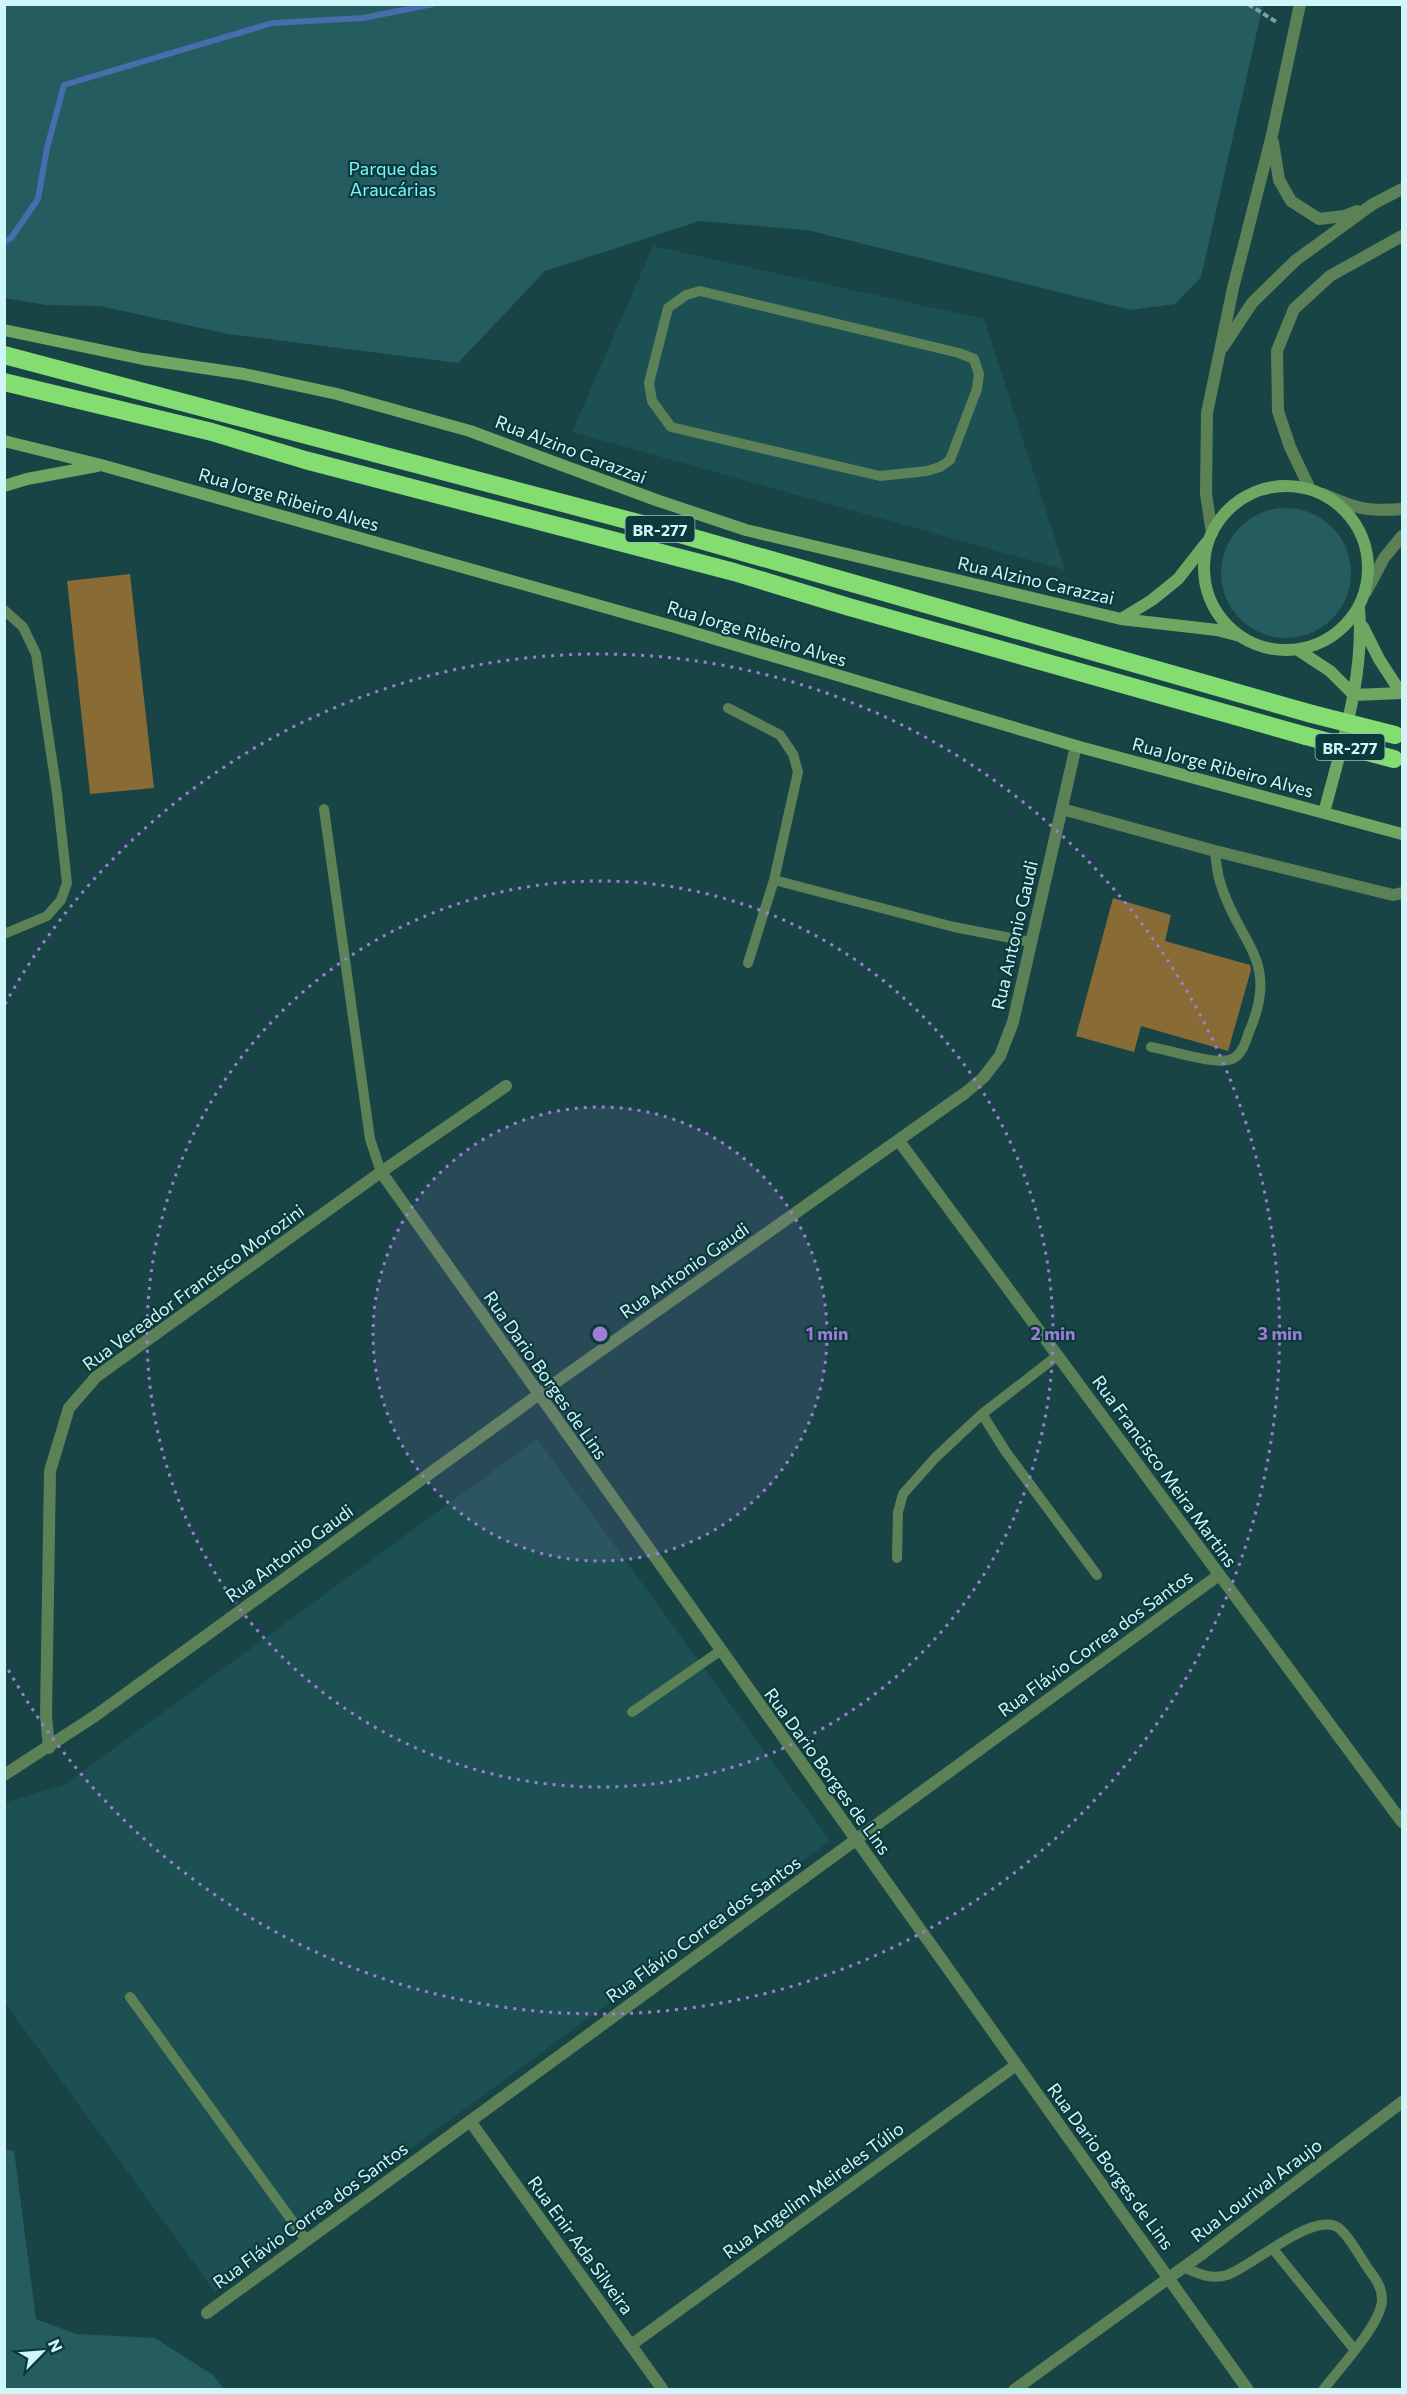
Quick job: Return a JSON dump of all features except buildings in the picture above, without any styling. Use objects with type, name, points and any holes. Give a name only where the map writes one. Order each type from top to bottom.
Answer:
[{"type":"highway","name":"BR-277","points":[[4,355],[676,533],[1312,714],[1399,736]]},
{"type":"highway","name":"BR-277","points":[[4,382],[212,432],[305,460],[734,572],[860,610],[1398,760]]},
{"type":"main road","name":"Rua Alzino Carazzai","points":[[4,330],[143,359],[244,374],[337,394],[470,431],[656,500],[746,530],[1121,619],[1217,630],[1240,636]]},
{"type":"main road","name":"Rua Jorge Ribeiro Alves","points":[[4,441],[101,465],[675,627],[1076,746],[1402,834]]},
{"type":"main road","points":[[4,486],[27,479],[101,465]]},
{"type":"main road","points":[[1287,485],[1323,494],[1346,511],[1362,535],[1369,563],[1366,592],[1359,608],[1344,628],[1323,643],[1298,650],[1278,651],[1258,646],[1240,636],[1221,618],[1208,594],[1204,568],[1210,537],[1224,513],[1242,498],[1263,488],[1287,485]]},
{"type":"main road","name":"Rua Alzino Carazzai","points":[[1121,619],[1152,600],[1178,579],[1210,537]]},
{"type":"main road","points":[[1324,813],[1354,695],[1362,635],[1359,608]]},
{"type":"main road","points":[[1360,622],[1402,693]]},
{"type":"main road","points":[[1298,650],[1330,671],[1354,695],[1402,693]]},
{"type":"street","points":[[1210,537],[1206,494],[1207,413],[1233,288],[1272,135],[1300,4]]},
{"type":"street","points":[[1272,135],[1279,180],[1291,201],[1319,219],[1344,216],[1402,189]]},
{"type":"street","points":[[1220,352],[1252,303],[1296,260],[1373,204]]},
{"type":"street","points":[[1310,489],[1290,447],[1278,411],[1277,351],[1294,309],[1322,282],[1402,236]]},
{"type":"street","points":[[1323,494],[1356,508],[1375,511],[1402,509]]},
{"type":"street","points":[[1366,592],[1384,558],[1402,536]]},
{"type":"street","name":"Rua Antonio Gaudi","points":[[4,1775],[49,1748],[538,1395],[899,1141],[983,1078],[1000,1056],[1013,1022],[1076,746]]},
{"type":"street","points":[[1062,809],[1215,851],[1393,895],[1402,893]]},
{"type":"street","name":"Rua Vereador Francisco Morozini","points":[[49,1748],[46,1716],[50,1471],[69,1408],[96,1377],[381,1172],[506,1086]]},
{"type":"street","name":"Rua Francisco Meira Martins","points":[[899,1141],[1402,1822]]},
{"type":"street","name":"Rua Dario Borges de Lins","points":[[381,1172],[1248,2390]]},
{"type":"street","name":"Rua Flávio Correa dos Santos","points":[[207,2313],[1220,1575]]},
{"type":"street","name":"Rua Angelim Meireles Túlio","points":[[631,2345],[1016,2065]]},
{"type":"street","name":"Rua Lourival Araujo","points":[[1014,2390],[1029,2384],[1402,2102]]},
{"type":"street","name":"Rua Enir Ada Silveira","points":[[470,2121],[663,2390]]},
{"type":"lane","points":[[700,291],[959,353],[974,359],[979,374],[977,389],[950,460],[940,467],[927,471],[880,476],[671,427],[652,401],[649,383],[668,308],[686,295],[700,291]]},
{"type":"lane","points":[[4,610],[23,627],[36,654],[57,793],[67,883],[61,900],[47,916],[4,934]]},
{"type":"lane","points":[[728,708],[780,735],[793,753],[798,772],[774,880],[748,963]]},
{"type":"lane","points":[[324,809],[368,1127],[381,1172]]},
{"type":"lane","points":[[1151,1047],[1219,1061],[1233,1059],[1242,1050],[1257,1016],[1262,988],[1258,967],[1254,952],[1220,882],[1215,851]]},
{"type":"lane","points":[[774,880],[954,927],[1031,942]]},
{"type":"lane","points":[[897,1558],[898,1512],[903,1494],[935,1458],[982,1414],[1057,1356]]},
{"type":"lane","points":[[982,1414],[1006,1452],[1097,1575]]},
{"type":"lane","points":[[632,1712],[720,1651]]},
{"type":"lane","points":[[130,1996],[306,2240]]},
{"type":"lane","points":[[1183,2267],[1207,2277],[1226,2276],[1301,2232],[1318,2225],[1330,2224],[1340,2229],[1380,2285],[1382,2300],[1377,2320],[1323,2390]]},
{"type":"lane","points":[[1273,2249],[1354,2349]]},
{"type":"path","points":[[1248,4],[1278,23]]},
{"type":"shaded area","points":[[653,246],[984,319],[1065,570],[572,432]]},
{"type":"shaded area","points":[[537,1439],[830,1841],[215,2292],[5,2003],[4,1803],[64,1785]]},
{"type":"green space","name":"Parque das Araucárias","points":[[4,5],[1263,5],[1201,277],[1175,304],[1131,310],[807,230],[700,221],[545,271],[458,363],[228,334],[100,306],[46,305],[5,298]]},
{"type":"green space","points":[[1286,508],[1311,513],[1332,527],[1346,548],[1351,573],[1346,598],[1332,619],[1311,633],[1286,638],[1261,633],[1240,619],[1226,598],[1221,573],[1226,548],[1240,527],[1261,513]]},
{"type":"green space","points":[[5,2149],[14,2151],[36,2319],[76,2334],[155,2338],[213,2375],[224,2389],[5,2389]]},
{"type":"waterway","points":[[4,242],[11,238],[38,199],[47,148],[64,85],[272,23],[363,18],[433,4]]}]
